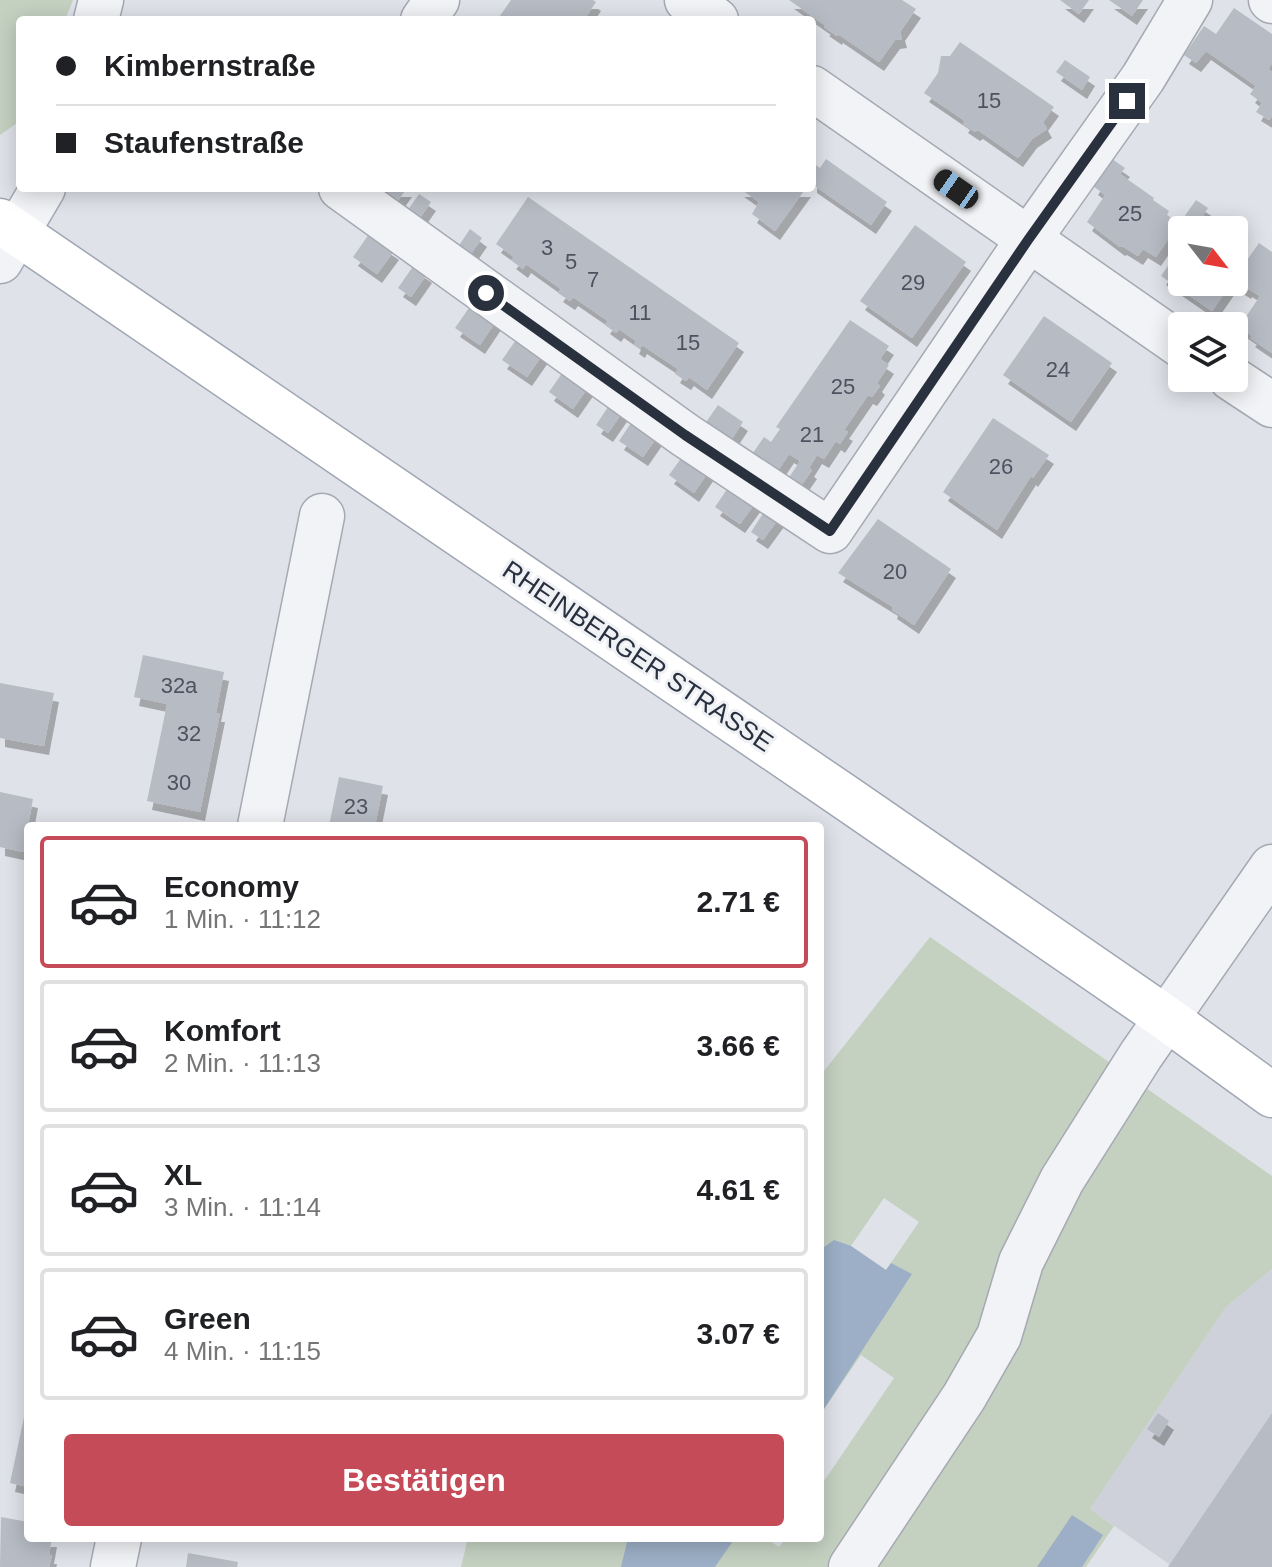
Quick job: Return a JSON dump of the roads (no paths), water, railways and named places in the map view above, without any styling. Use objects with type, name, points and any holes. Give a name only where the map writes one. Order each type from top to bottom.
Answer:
[{"type":"main road","name":"RHEINBERGER STRASSE","points":[[6,238],[845,797],[1166,1018],[1272,1095]]},
{"type":"street","points":[[687,0],[710,16]]},
{"type":"street","points":[[347,192],[685,435],[830,531],[1028,240],[1143,78],[1190,0]]},
{"type":"street","points":[[816,91],[1168,336]]},
{"type":"street","points":[[6,238],[40,192]]},
{"type":"street","points":[[1248,389],[1272,405]]},
{"type":"street","points":[[261,822],[322,516]]},
{"type":"street","points":[[851,1567],[964,1397],[999,1336],[1021,1262],[1062,1180],[1141,1055],[1272,867]]},
{"type":"street","points":[[113,1567],[118,1542]]},
{"type":"water","points":[[834,1240],[851,1246],[886,1270],[891,1263],[912,1274],[824,1409],[824,1247]]},
{"type":"water","points":[[1072,1515],[1103,1535],[1082,1567],[1037,1567]]},
{"type":"water","points":[[627,1542],[732,1542],[715,1567],[621,1567]]}]
